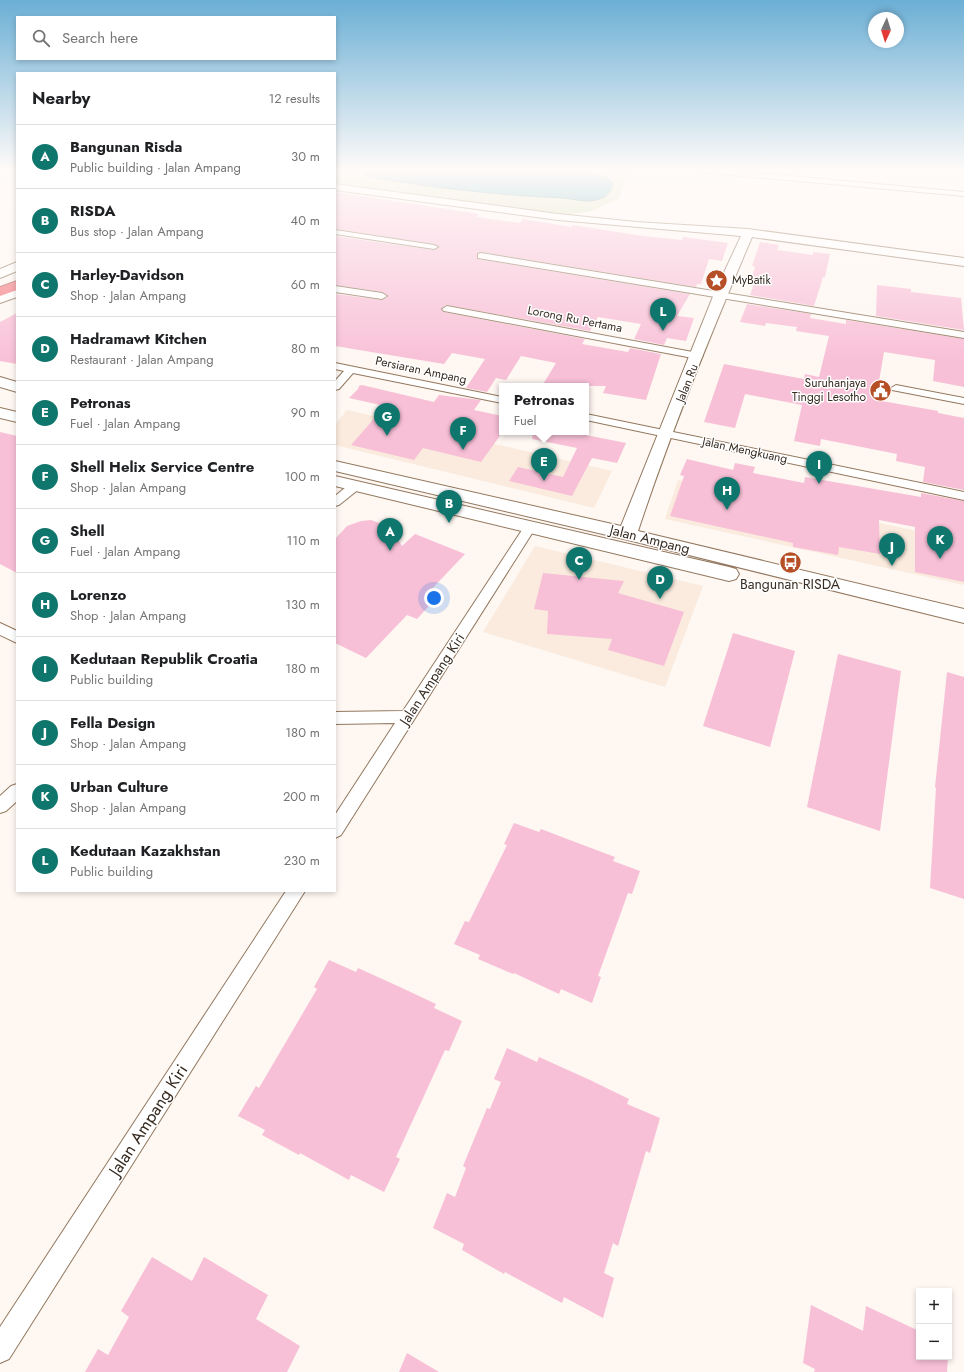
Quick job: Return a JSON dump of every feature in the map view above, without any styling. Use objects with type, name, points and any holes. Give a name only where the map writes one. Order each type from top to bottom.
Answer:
[{"type":"highway","points":[[0,285],[8,271]]},
{"type":"highway","points":[[0,292],[16,285]]},
{"type":"street","points":[[348,234],[434,247]]},
{"type":"street","name":"Jalan Ru","points":[[628,534],[641,496],[698,356],[721,294],[748,234]]},
{"type":"street","points":[[756,234],[964,262]]},
{"type":"street","points":[[481,256],[721,294],[964,335]]},
{"type":"street","points":[[336,289],[382,296]]},
{"type":"street","points":[[0,298],[16,292]]},
{"type":"street","name":"Lorong Ru Pertama","points":[[447,309],[698,356]]},
{"type":"street","name":"Persiaran Ampang","points":[[336,366],[499,399]]},
{"type":"street","points":[[336,386],[351,369]]},
{"type":"street","points":[[0,370],[16,374]]},
{"type":"street","points":[[0,382],[16,387]]},
{"type":"street","points":[[896,388],[964,401]]},
{"type":"street","points":[[5,402],[16,416]]},
{"type":"street","points":[[589,418],[666,434]]},
{"type":"street","name":"Jalan Mengkuang","points":[[666,434],[964,496]]},
{"type":"street","name":"Jalan Ampang","points":[[336,470],[628,534],[964,616]]},
{"type":"street","name":"Jalan Ampang","points":[[336,471],[355,486],[964,632]]},
{"type":"street","points":[[336,501],[355,486]]},
{"type":"street","name":"Jalan Ampang Kiri","points":[[336,828],[530,527]]},
{"type":"street","points":[[0,628],[16,637]]},
{"type":"street","points":[[336,718],[408,717]]},
{"type":"street","points":[[0,806],[16,792]]},
{"type":"street","name":"Jalan Ampang Kiri","points":[[0,1350],[295,892]]},
{"type":"shaded area","points":[[347,410],[612,471],[594,508],[336,445],[336,424]]},
{"type":"shaded area","points":[[678,480],[964,541],[964,585],[665,519]]},
{"type":"shaded area","points":[[535,546],[703,586],[665,687],[483,632]]},
{"type":"building","points":[[368,234],[630,234],[682,240],[683,237],[728,243],[722,261],[709,259],[701,284],[697,284],[696,287],[481,252],[478,253],[478,259],[690,294],[677,316],[694,318],[686,341],[667,338],[664,345],[634,339],[641,324],[598,317],[590,331],[446,305],[441,309],[444,312],[585,339],[582,344],[628,352],[630,348],[661,354],[646,400],[603,393],[606,386],[589,386],[589,383],[544,383],[556,363],[521,356],[506,380],[496,378],[487,392],[466,388],[485,359],[452,353],[444,364],[336,346],[336,294],[382,300],[388,297],[382,292],[336,285],[336,236],[434,250],[439,248],[434,244]]},
{"type":"building","points":[[760,242],[779,245],[777,250],[813,255],[813,252],[830,254],[825,277],[823,277],[814,306],[750,295],[754,284],[750,283],[755,267],[752,266]]},
{"type":"building","points":[[877,285],[911,289],[911,292],[961,298],[964,330],[876,316]]},
{"type":"building","points":[[747,304],[811,314],[810,318],[846,324],[846,320],[964,339],[964,387],[933,381],[935,360],[884,352],[878,387],[882,388],[882,401],[938,411],[938,413],[964,418],[964,490],[923,482],[925,467],[896,461],[897,454],[821,439],[820,446],[794,441],[802,405],[745,394],[735,428],[704,422],[724,364],[804,379],[805,374],[819,377],[829,336],[796,331],[797,327],[766,323],[765,326],[740,322]]},
{"type":"building","points":[[16,314],[16,364],[0,361],[0,322]]},
{"type":"building","points":[[362,385],[434,402],[439,395],[481,400],[474,410],[499,415],[499,435],[501,435],[481,462],[423,448],[414,460],[351,445],[385,406],[349,398],[359,386]]},
{"type":"building","points":[[0,432],[16,436],[16,572],[0,564]]},
{"type":"building","points":[[533,435],[586,435],[626,443],[617,463],[592,458],[572,496],[509,481],[518,467],[563,477],[577,448],[532,439]]},
{"type":"building","points":[[687,459],[733,470],[735,463],[755,467],[753,473],[804,483],[805,477],[921,497],[921,493],[964,501],[964,582],[915,572],[915,527],[879,520],[880,554],[839,547],[838,555],[793,547],[793,543],[670,516],[684,476],[680,475]]},
{"type":"building","points":[[371,520],[390,527],[402,546],[415,534],[465,554],[427,594],[436,598],[417,619],[407,615],[366,658],[336,643],[336,538],[347,526],[361,521]]},
{"type":"building","points":[[543,573],[624,581],[618,593],[684,612],[664,666],[608,650],[612,639],[547,634],[548,611],[534,609]]},
{"type":"building","points":[[733,633],[795,651],[770,747],[703,726]]},
{"type":"building","points":[[838,654],[901,671],[880,831],[807,807]]},
{"type":"building","points":[[947,672],[964,677],[964,899],[930,888],[935,787]]},
{"type":"building","points":[[514,823],[539,832],[541,829],[615,857],[613,861],[640,871],[632,894],[628,893],[598,976],[601,977],[592,1003],[561,989],[559,994],[514,973],[513,974],[478,959],[480,955],[454,944],[465,921],[469,922],[507,845],[504,844]]},
{"type":"building","points":[[329,960],[356,972],[358,968],[402,988],[436,1004],[434,1008],[462,1021],[449,1051],[445,1050],[396,1157],[400,1159],[384,1192],[351,1175],[349,1180],[300,1153],[299,1155],[262,1135],[265,1130],[238,1116],[256,1086],[259,1088],[317,989],[314,987]]},
{"type":"building","points":[[507,1048],[537,1062],[539,1057],[590,1080],[629,1099],[627,1104],[660,1118],[650,1153],[646,1151],[618,1246],[613,1243],[604,1273],[614,1278],[603,1318],[564,1297],[562,1303],[505,1272],[504,1274],[462,1250],[464,1244],[433,1228],[447,1193],[455,1197],[466,1168],[463,1166],[487,1108],[490,1109],[501,1082],[494,1079]]},
{"type":"building","points":[[152,1257],[192,1281],[204,1257],[268,1295],[256,1319],[300,1346],[287,1372],[85,1372],[98,1349],[108,1355],[129,1317],[121,1311]]},
{"type":"building","points":[[811,1305],[863,1331],[866,1306],[916,1330],[916,1360],[948,1360],[947,1372],[814,1372],[815,1369],[803,1363]]},
{"type":"building","points":[[407,1353],[439,1372],[399,1372]]},
{"type":"place","name":"MyBatik","points":[[717,280]]},
{"type":"place","name":"Kedutaan Kazakhstan","points":[[663,331]]},
{"type":"place","name":"Suruhanjaya Tinggi Lesotho","points":[[881,390]]},
{"type":"place","name":"Shell","points":[[387,436]]},
{"type":"place","name":"Shell Helix Service Centre","points":[[463,450]]},
{"type":"place","name":"Petronas","points":[[544,481]]},
{"type":"place","name":"Kedutaan Republik Croatia","points":[[819,484]]},
{"type":"place","name":"Lorenzo","points":[[727,510]]},
{"type":"place","name":"RISDA","points":[[449,523]]},
{"type":"place","name":"Bangunan Risda","points":[[390,551]]},
{"type":"place","name":"Urban Culture","points":[[940,559]]},
{"type":"place","name":"Bangunan RISDA","points":[[790,562]]},
{"type":"place","name":"Fella Design","points":[[892,566]]},
{"type":"place","name":"Harley-Davidson","points":[[579,580]]},
{"type":"place","name":"Hadramawt Kitchen","points":[[660,599]]}]
